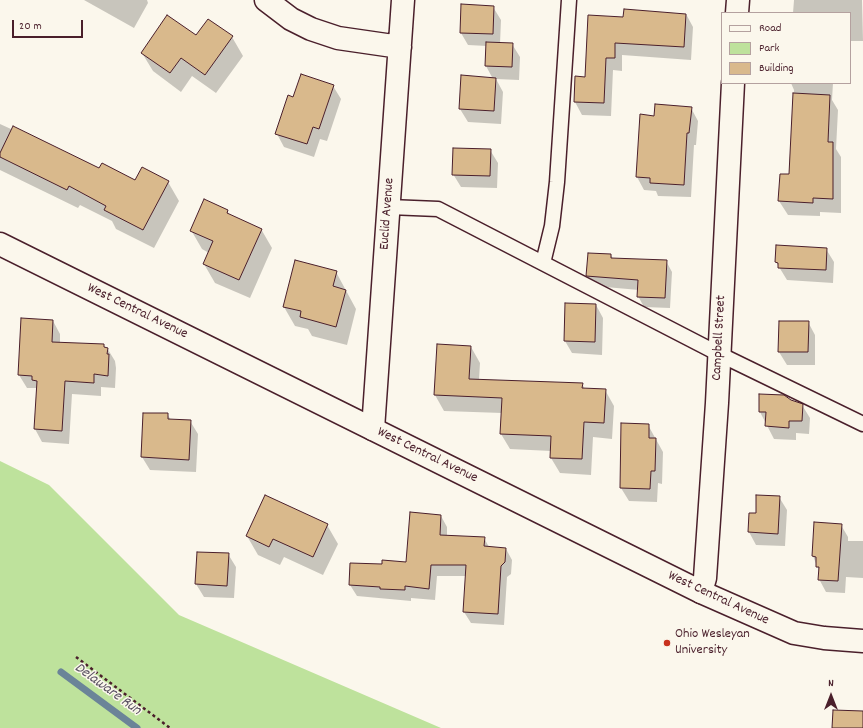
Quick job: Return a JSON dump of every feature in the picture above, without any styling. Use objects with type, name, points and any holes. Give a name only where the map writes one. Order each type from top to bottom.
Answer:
[{"type":"street","points":[[266,0],[291,19],[311,29],[338,38],[400,47]]},
{"type":"street","name":"Euclid Avenue","points":[[373,429],[403,0]]},
{"type":"street","points":[[737,12],[738,0]]},
{"type":"street","name":"Campbell Street","points":[[701,592],[705,578],[734,84]]},
{"type":"street","name":"West Central Avenue","points":[[0,244],[701,592],[794,633],[824,638],[863,641]]},
{"type":"lane","points":[[543,263],[552,226],[557,182],[569,0]]},
{"type":"lane","points":[[388,206],[438,209],[719,354],[863,424]]},
{"type":"path","points":[[76,657],[170,728]]},
{"type":"green space","points":[[0,461],[49,485],[179,615],[441,728],[0,728]]},
{"type":"building","points":[[461,4],[494,6],[493,34],[460,33]]},
{"type":"building","points":[[624,9],[686,14],[684,47],[615,43],[615,58],[606,58],[604,103],[574,102],[575,76],[585,77],[588,15],[623,17]]},
{"type":"building","points":[[167,15],[196,35],[208,19],[233,36],[205,75],[181,58],[170,73],[141,53]]},
{"type":"building","points":[[486,42],[513,43],[512,67],[485,66]]},
{"type":"building","points":[[301,74],[334,85],[319,129],[313,127],[307,144],[275,134],[288,95],[293,97]]},
{"type":"building","points":[[461,75],[496,78],[494,111],[459,109]]},
{"type":"building","points":[[793,93],[830,95],[828,142],[833,142],[833,199],[813,198],[813,203],[778,201],[780,174],[789,174]]},
{"type":"building","points":[[655,104],[692,107],[689,133],[687,133],[684,185],[650,183],[650,178],[636,177],[640,114],[654,116]]},
{"type":"building","points":[[13,126],[99,168],[102,163],[135,180],[142,167],[169,181],[143,230],[104,210],[106,206],[69,186],[67,190],[0,157],[0,153]]},
{"type":"building","points":[[453,148],[491,149],[490,176],[452,175]]},
{"type":"building","points":[[204,199],[228,210],[227,213],[262,229],[239,280],[203,264],[213,241],[190,231]]},
{"type":"building","points":[[776,245],[827,248],[826,270],[778,268],[778,263],[775,262]]},
{"type":"building","points":[[588,253],[611,254],[611,258],[667,260],[665,298],[637,297],[638,280],[586,276]]},
{"type":"building","points":[[295,260],[337,271],[333,286],[346,290],[336,327],[300,317],[301,311],[283,307]]},
{"type":"building","points":[[565,303],[596,304],[595,342],[564,341]]},
{"type":"building","points":[[21,318],[53,320],[52,342],[104,344],[104,347],[108,348],[108,376],[94,374],[94,383],[65,381],[62,431],[34,429],[37,381],[32,380],[32,376],[18,375]]},
{"type":"building","points":[[779,321],[809,321],[808,352],[778,352]]},
{"type":"building","points":[[437,344],[471,346],[469,379],[583,383],[582,388],[606,389],[604,423],[584,422],[582,459],[550,458],[551,436],[500,434],[502,398],[434,395]]},
{"type":"building","points":[[759,394],[784,395],[791,400],[803,404],[802,421],[789,421],[789,428],[765,426],[766,412],[759,412]]},
{"type":"building","points":[[143,413],[168,413],[168,419],[191,420],[189,460],[141,457]]},
{"type":"building","points":[[621,423],[649,424],[649,438],[656,438],[655,471],[651,471],[650,489],[620,488]]},
{"type":"building","points":[[265,495],[328,524],[313,557],[273,539],[269,547],[246,536]]},
{"type":"building","points":[[756,495],[780,496],[778,534],[748,532],[749,513],[756,513]]},
{"type":"building","points":[[410,512],[441,515],[440,535],[485,537],[484,546],[506,548],[505,562],[501,566],[498,614],[463,612],[466,565],[431,565],[429,589],[405,586],[405,590],[380,589],[380,587],[349,585],[350,563],[382,564],[382,560],[406,562]]},
{"type":"building","points":[[814,522],[842,524],[838,581],[818,580],[819,567],[816,567],[816,557],[812,556]]},
{"type":"building","points":[[197,552],[229,553],[227,586],[195,584]]},
{"type":"building","points":[[833,710],[863,711],[863,728],[832,728]]},
{"type":"waterway","name":"Delaware Run","points":[[61,672],[137,728]]},
{"type":"place","name":"Ohio Wesleyan University","points":[[667,643]]}]
